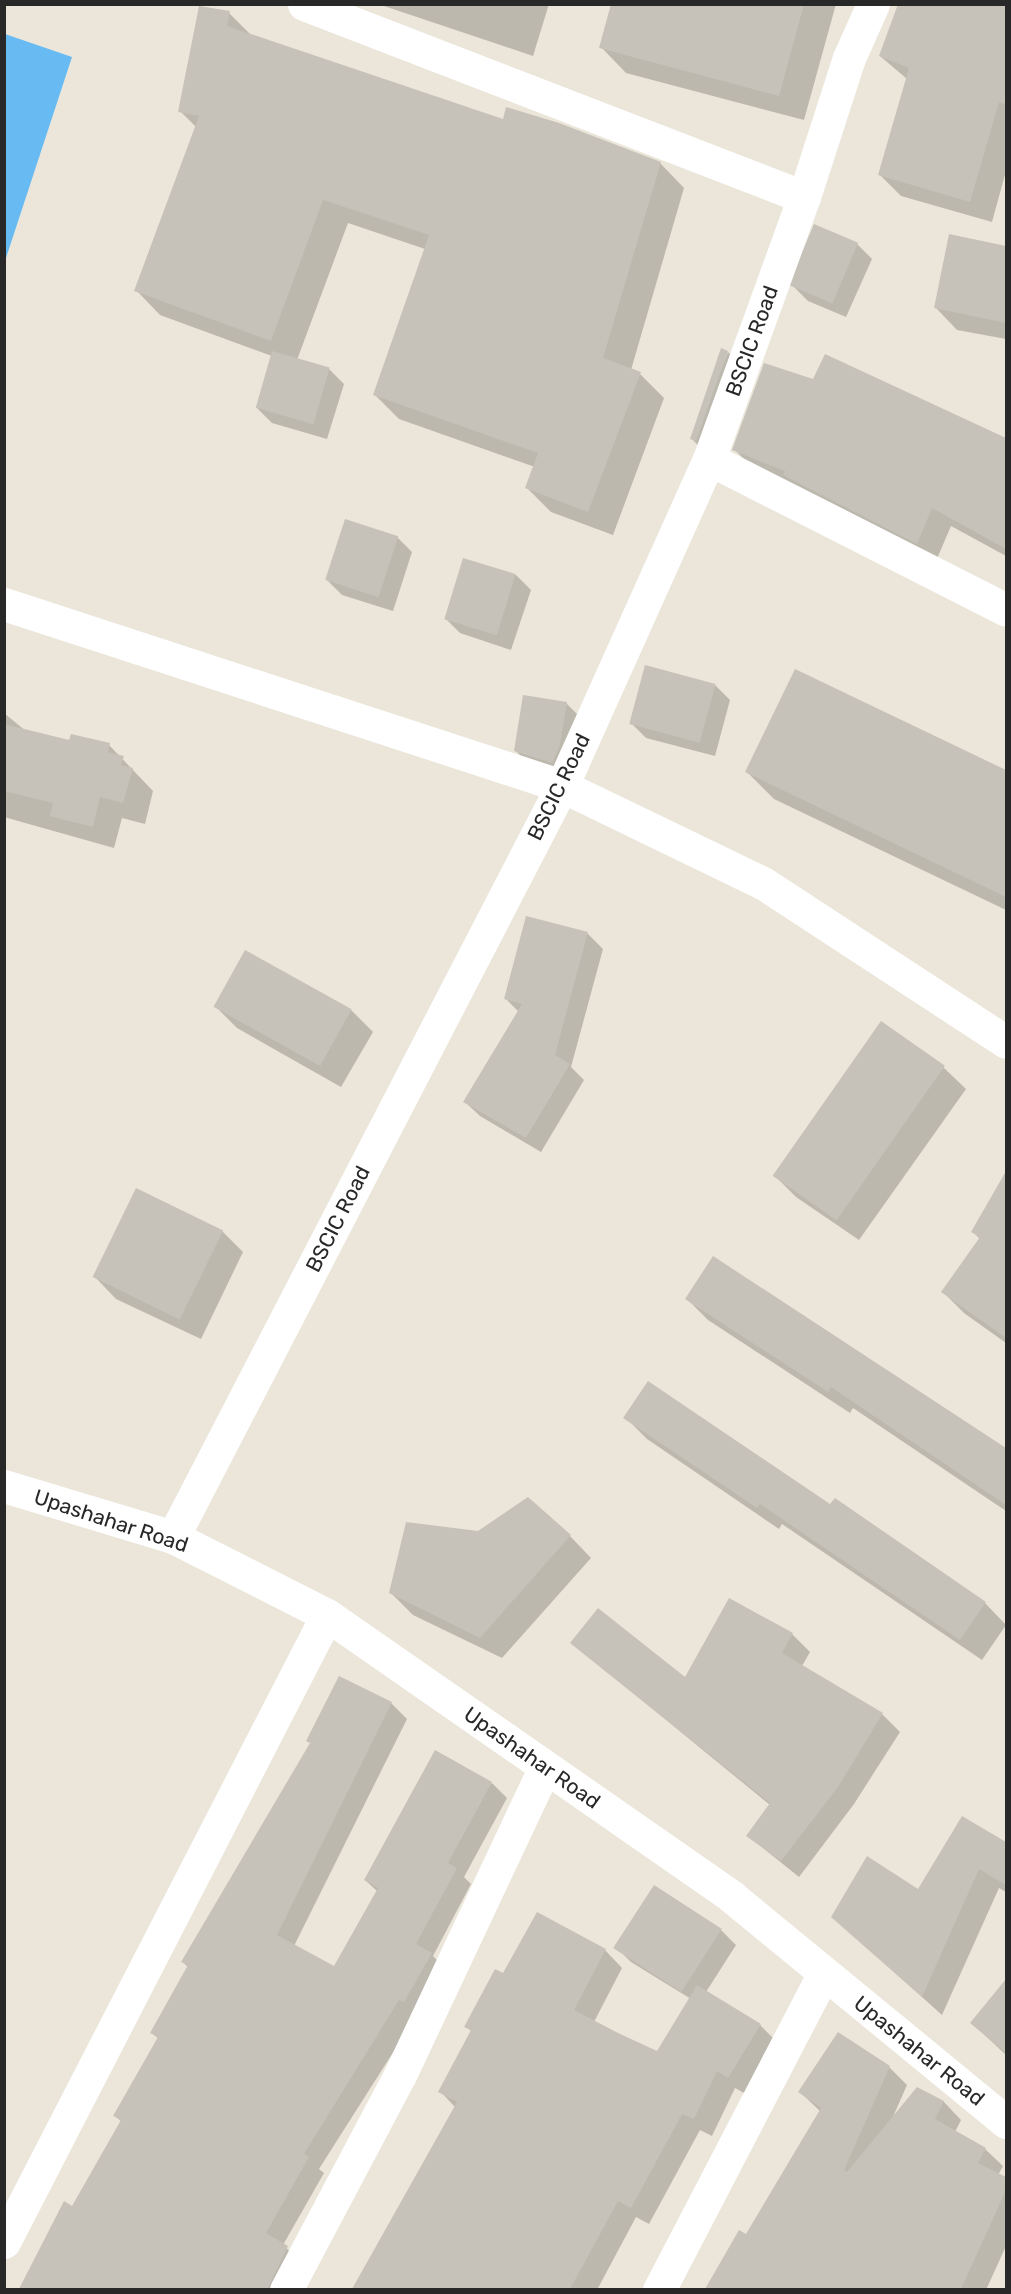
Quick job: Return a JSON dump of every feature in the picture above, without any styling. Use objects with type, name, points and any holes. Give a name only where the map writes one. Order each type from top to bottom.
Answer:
[{"type":"street","points":[[304,4],[804,197]]},
{"type":"street","name":"BSCIC Road","points":[[173,1537],[562,786],[709,459],[804,197],[849,58],[873,4]]},
{"type":"street","points":[[709,459],[1006,610]]},
{"type":"street","points":[[4,604],[562,786],[763,883],[1006,1042]]},
{"type":"street","name":"Upashahar Road","points":[[4,1486],[173,1537],[327,1615],[732,1897],[1006,2122]]},
{"type":"street","points":[[4,2242],[327,1615]]},
{"type":"street","points":[[286,2289],[400,2075],[545,1767]]},
{"type":"street","points":[[659,2289],[824,1973]]},
{"type":"water","points":[[4,34],[72,57],[5,261]]},
{"type":"building","points":[[611,4],[804,4],[779,96],[599,48]]},
{"type":"building","points":[[898,4],[1006,4],[1006,105],[999,102],[970,202],[878,175],[909,68],[879,56]]},
{"type":"building","points":[[199,6],[230,11],[227,26],[503,119],[506,107],[559,123],[661,162],[603,358],[641,372],[588,512],[525,488],[538,453],[373,395],[429,235],[323,200],[271,341],[134,291],[199,116],[178,112]]},
{"type":"building","points":[[814,224],[858,243],[832,304],[788,285]]},
{"type":"building","points":[[949,234],[1006,246],[1006,323],[934,308]]},
{"type":"building","points":[[721,348],[728,351],[696,441],[690,439]]},
{"type":"building","points":[[272,351],[330,368],[313,424],[256,408]]},
{"type":"building","points":[[825,354],[1006,438],[1006,549],[932,508],[917,544],[783,475],[785,471],[732,450],[764,363],[813,379]]},
{"type":"building","points":[[345,519],[398,536],[378,597],[325,580]]},
{"type":"building","points":[[463,558],[516,574],[497,635],[444,619]]},
{"type":"building","points":[[645,665],[716,684],[700,743],[629,724]]},
{"type":"building","points":[[795,669],[1006,770],[1006,897],[745,772]]},
{"type":"building","points":[[523,695],[567,702],[560,745],[552,763],[514,751]]},
{"type":"building","points":[[4,724],[69,740],[71,734],[110,743],[108,752],[124,756],[121,765],[133,768],[123,803],[100,797],[93,827],[50,816],[53,803],[4,791]]},
{"type":"building","points":[[526,916],[588,932],[555,1055],[570,1064],[526,1138],[463,1102],[522,1004],[504,999]]},
{"type":"building","points":[[245,950],[352,1009],[320,1066],[213,1007]]},
{"type":"building","points":[[881,1021],[945,1066],[836,1221],[773,1176]]},
{"type":"building","points":[[1006,1171],[1006,1338],[941,1292],[980,1237],[971,1232]]},
{"type":"building","points":[[136,1188],[223,1231],[180,1320],[93,1277]]},
{"type":"building","points":[[713,1256],[1006,1448],[1006,1505],[831,1387],[828,1392],[685,1299]]},
{"type":"building","points":[[648,1381],[830,1504],[835,1498],[986,1602],[960,1640],[760,1504],[757,1508],[623,1418]]},
{"type":"building","points":[[528,1497],[571,1535],[480,1638],[389,1593],[406,1522],[478,1531]]},
{"type":"building","points":[[729,1598],[793,1633],[782,1653],[883,1713],[838,1787],[781,1861],[746,1836],[770,1803],[570,1643],[598,1608],[685,1677]]},
{"type":"building","points":[[339,1676],[392,1702],[277,1935],[334,1966],[378,1888],[364,1880],[435,1750],[492,1782],[448,1863],[457,1868],[416,1944],[432,1953],[404,2002],[399,2000],[304,2154],[309,2157],[266,2233],[288,2246],[268,2288],[19,2289],[64,2201],[72,2206],[121,2120],[113,2116],[158,2037],[150,2033],[188,1965],[181,1962],[310,1743],[306,1741]]},
{"type":"building","points":[[962,1816],[1006,1842],[1006,1885],[979,1869],[922,1997],[831,1917],[867,1856],[918,1889]]},
{"type":"building","points":[[654,1885],[722,1929],[681,1992],[613,1948]]},
{"type":"building","points":[[537,1912],[606,1949],[574,2010],[618,2033],[657,2051],[697,1985],[761,2024],[728,2078],[717,2071],[694,2119],[682,2114],[631,2208],[618,2201],[570,2289],[352,2289],[457,2102],[438,2092],[471,2030],[464,2027],[495,1969],[503,1973]]},
{"type":"building","points":[[1006,1979],[1006,2053],[970,2023]]},
{"type":"building","points":[[838,2032],[890,2066],[844,2170],[847,2172],[917,2087],[944,2101],[935,2119],[986,2148],[978,2163],[1006,2177],[1006,2190],[961,2289],[705,2289],[739,2230],[746,2234],[821,2108],[798,2092]]}]
